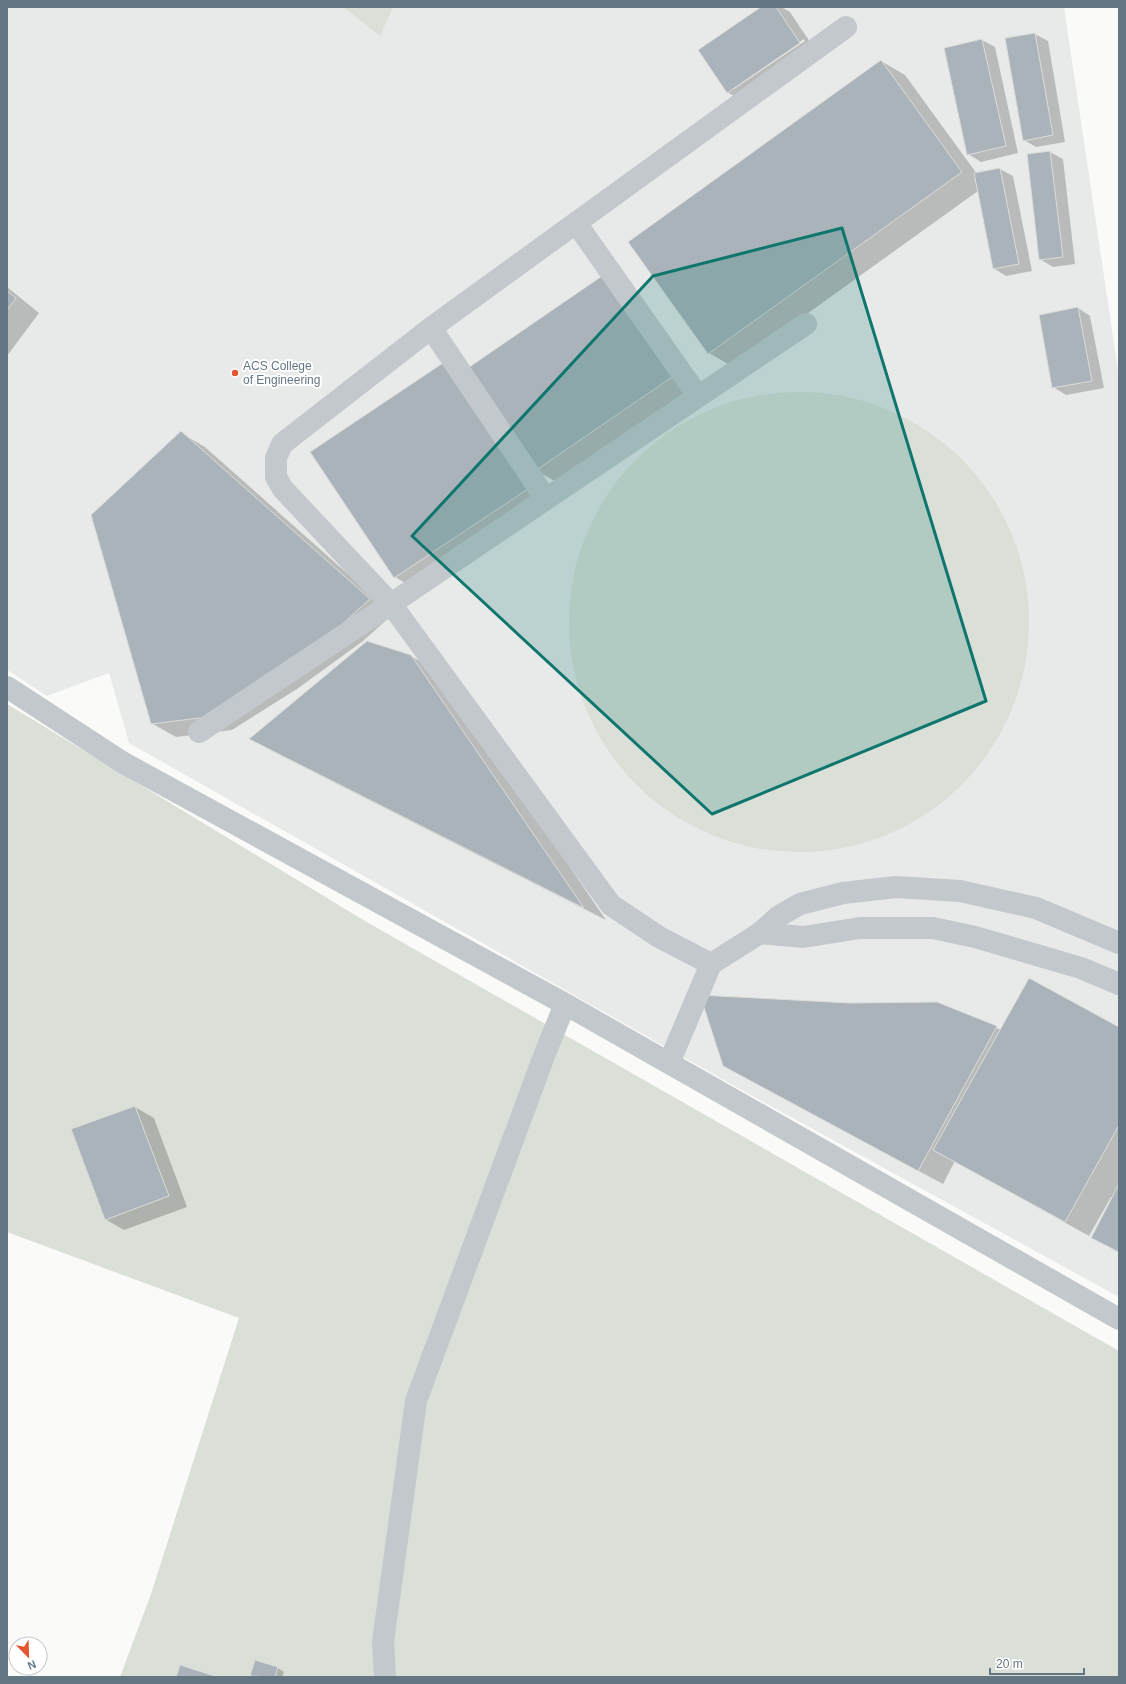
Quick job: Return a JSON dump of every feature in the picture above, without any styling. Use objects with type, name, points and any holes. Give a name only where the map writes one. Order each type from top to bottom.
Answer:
[{"type":"street","points":[[711,964],[659,937],[611,905],[391,604],[283,489],[276,477],[276,458],[282,444],[431,328],[846,27]]},
{"type":"street","points":[[576,223],[698,396]]},
{"type":"street","points":[[199,732],[806,324]]},
{"type":"street","points":[[431,328],[546,499]]},
{"type":"street","points":[[7,687],[122,762],[565,1004],[1119,1319]]},
{"type":"street","points":[[669,1063],[711,964],[760,933],[779,916],[800,904],[843,893],[896,887],[960,891],[1036,908],[1119,943]]},
{"type":"street","points":[[760,933],[802,937],[860,928],[933,928],[975,937],[1081,968],[1119,984]]},
{"type":"street","points":[[385,1677],[383,1642],[416,1401],[544,1056],[565,1004]]},
{"type":"highlighted area","points":[[842,228],[986,701],[712,814],[412,536],[653,276]]},
{"type":"shaded area","points":[[7,7],[343,7],[380,35],[393,7],[1064,7],[1119,377],[1119,1297],[738,1088],[129,743],[109,673],[47,696],[7,670]]},
{"type":"shaded area","points":[[343,7],[393,7],[380,36]]},
{"type":"shaded area","points":[[799,392],[822,393],[866,402],[907,419],[945,444],[977,476],[1002,514],[1019,555],[1028,599],[1028,645],[1019,689],[1002,730],[977,768],[945,800],[907,825],[866,842],[822,851],[799,852],[776,851],[732,842],[691,825],[653,800],[621,768],[596,730],[579,689],[570,645],[569,622],[570,599],[579,555],[596,514],[621,476],[653,444],[691,419],[732,402],[776,393]]},
{"type":"shaded area","points":[[7,704],[365,921],[1119,1351],[1119,1677],[120,1677],[151,1594],[239,1318],[7,1232]]},
{"type":"building","points":[[761,7],[776,7],[800,43],[727,93],[698,50]]},
{"type":"building","points":[[1035,33],[1053,135],[1023,141],[1005,38]]},
{"type":"building","points":[[982,39],[1006,146],[967,155],[944,48]]},
{"type":"building","points":[[881,60],[962,172],[708,354],[628,242]]},
{"type":"building","points":[[1050,151],[1063,257],[1039,260],[1027,154]]},
{"type":"building","points":[[1000,168],[1019,264],[993,269],[974,173]]},
{"type":"building","points":[[602,276],[672,377],[535,471],[465,370]]},
{"type":"building","points":[[7,291],[16,298],[7,310]]},
{"type":"building","points":[[1078,307],[1092,381],[1052,388],[1039,315]]},
{"type":"building","points":[[446,361],[531,487],[394,578],[310,452]]},
{"type":"building","points":[[181,431],[370,599],[338,628],[207,717],[151,724],[91,515]]},
{"type":"building","points":[[367,641],[411,655],[584,908],[249,739]]},
{"type":"building","points":[[1029,978],[1119,1027],[1119,1125],[1065,1222],[933,1150]]},
{"type":"building","points":[[700,995],[850,1003],[937,1002],[997,1026],[918,1171],[723,1066]]},
{"type":"building","points":[[135,1106],[169,1196],[105,1220],[71,1129]]},
{"type":"building","points":[[1119,1184],[1119,1252],[1091,1238]]},
{"type":"building","points":[[255,1660],[278,1667],[275,1677],[250,1676]]},
{"type":"building","points":[[180,1665],[218,1677],[176,1677]]},
{"type":"place","name":"ACS College of Engineering","points":[[235,373]]}]
